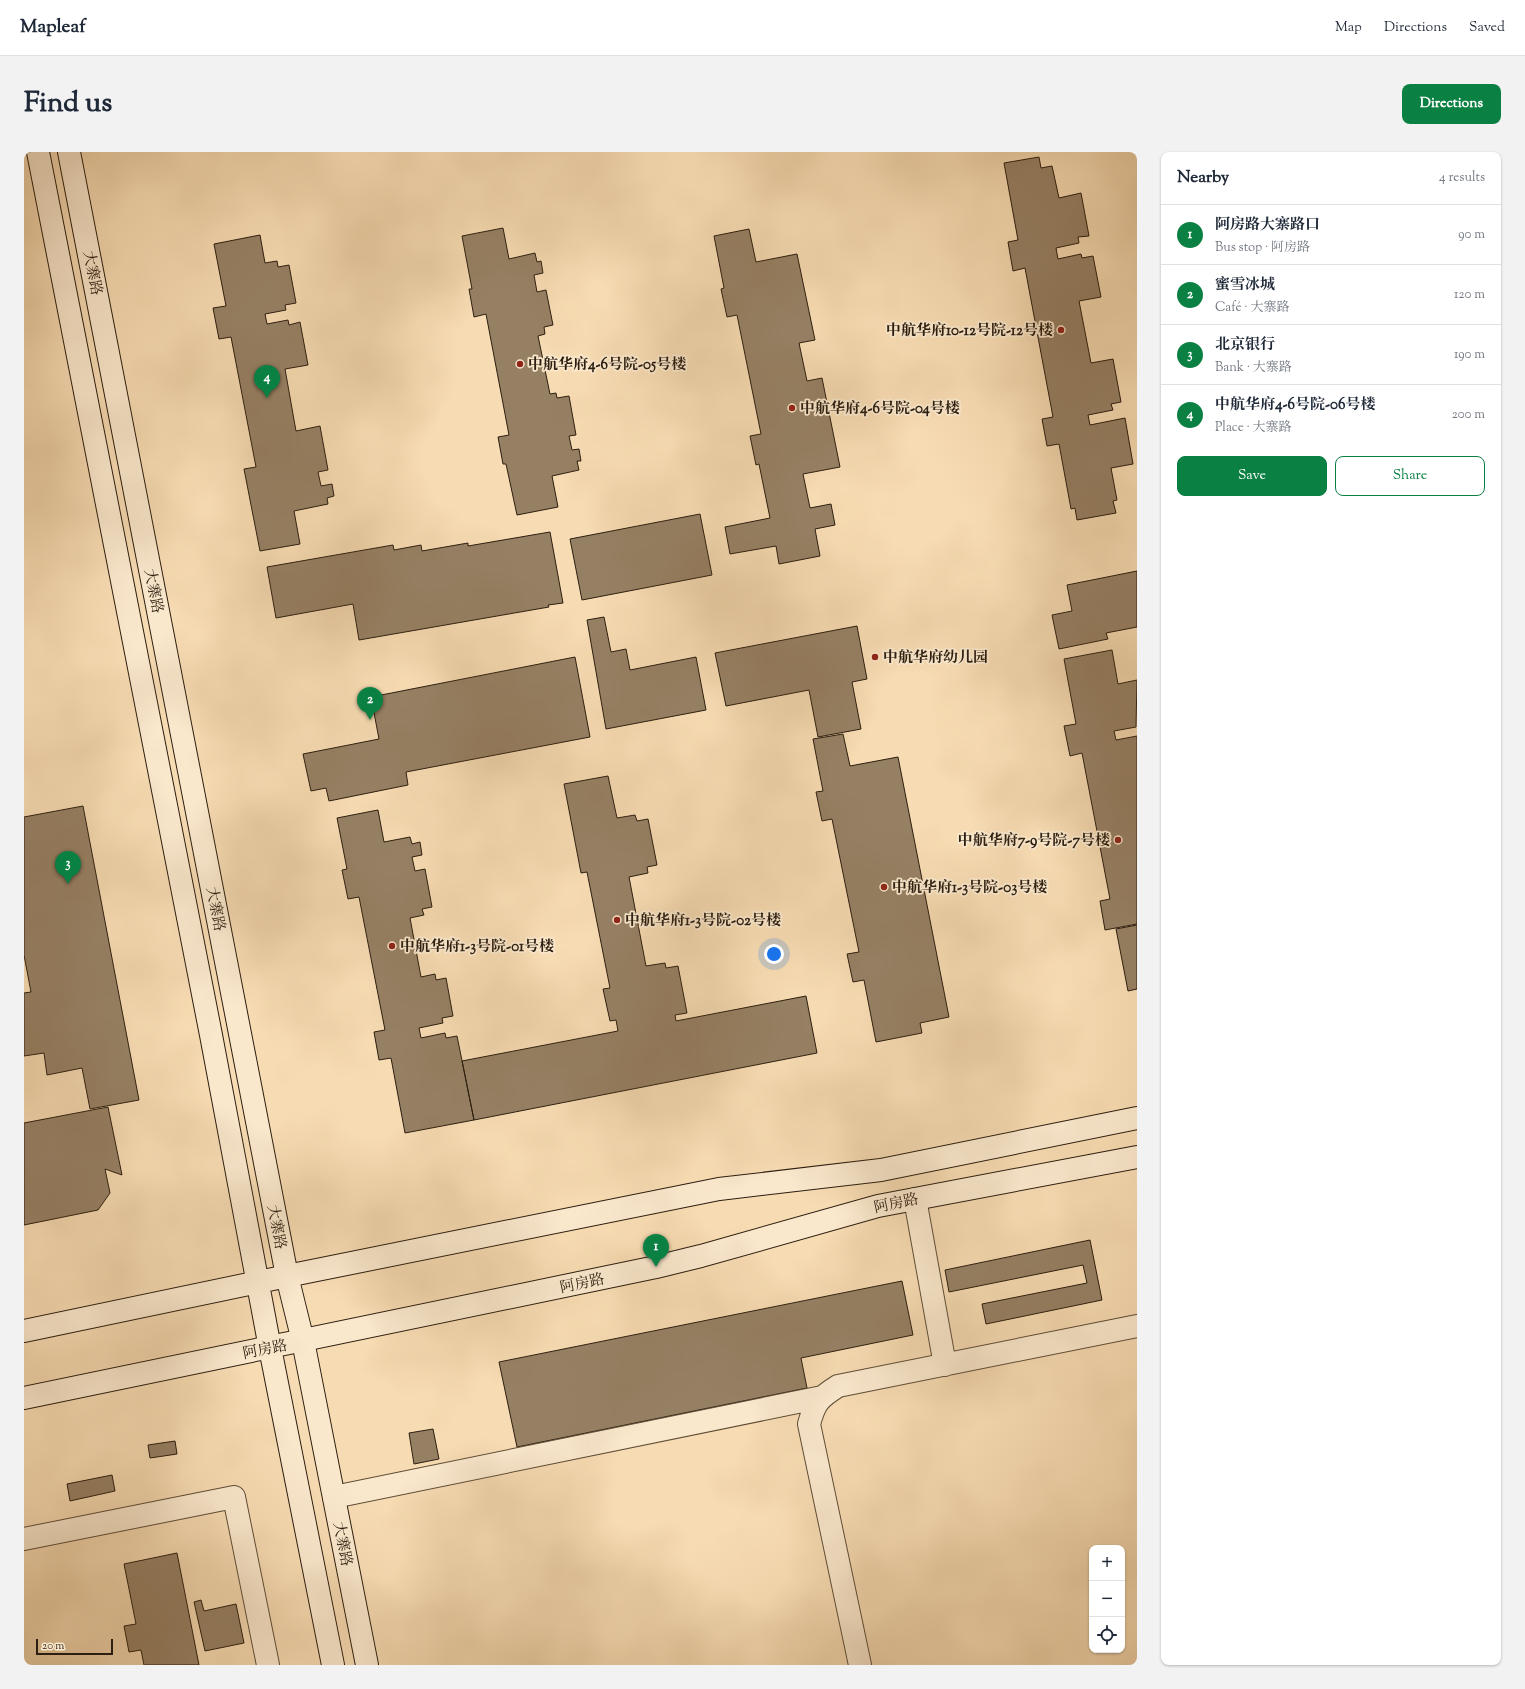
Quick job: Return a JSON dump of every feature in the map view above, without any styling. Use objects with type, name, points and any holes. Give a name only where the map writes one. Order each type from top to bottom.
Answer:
[{"type":"main road","name":"大寨路","points":[[38,152],[333,1665]]},
{"type":"main road","name":"大寨路","points":[[69,152],[287,1276],[303,1341],[367,1665]]},
{"type":"main road","points":[[24,1332],[287,1276],[719,1189],[881,1170],[1137,1118]]},
{"type":"main road","name":"阿房路","points":[[24,1398],[656,1267],[701,1256],[878,1206],[1137,1157]]},
{"type":"main road","points":[[915,1199],[945,1365]]},
{"type":"main road","points":[[860,1665],[809,1424],[814,1408],[822,1397],[838,1386],[1137,1326]]},
{"type":"main road","points":[[334,1497],[822,1397]]},
{"type":"main road","points":[[24,1539],[234,1497],[268,1665]]},
{"type":"building","name":"中航华府10-12号院-12号楼","points":[[1039,157],[1041,168],[1052,166],[1059,198],[1081,193],[1089,236],[1078,237],[1079,243],[1056,248],[1058,259],[1081,254],[1082,258],[1093,256],[1101,297],[1079,301],[1091,363],[1113,359],[1121,402],[1111,404],[1113,410],[1088,415],[1090,425],[1125,418],[1133,464],[1111,468],[1117,500],[1113,501],[1116,513],[1077,520],[1075,508],[1071,509],[1059,444],[1047,446],[1042,419],[1053,417],[1025,268],[1013,271],[1008,242],[1018,240],[1004,163]]},
{"type":"building","name":"中航华府4-6号院-05号楼","points":[[503,228],[509,259],[535,253],[537,262],[541,261],[543,273],[534,275],[537,292],[546,290],[553,325],[544,327],[545,334],[538,336],[550,394],[556,393],[557,398],[569,396],[576,435],[569,436],[572,450],[579,449],[581,461],[577,461],[579,470],[552,476],[558,507],[517,515],[506,464],[503,464],[498,437],[509,435],[486,314],[474,317],[469,289],[472,289],[462,236]]},
{"type":"building","name":"中航华府4-6号院-04号楼","points":[[749,229],[756,262],[797,254],[815,340],[799,343],[807,381],[822,378],[840,467],[803,474],[810,508],[831,504],[835,525],[815,529],[820,556],[779,564],[776,546],[730,554],[725,527],[770,518],[759,464],[756,465],[750,436],[761,434],[737,315],[727,317],[721,289],[724,288],[714,236]]},
{"type":"building","points":[[260,235],[265,263],[277,261],[278,267],[289,265],[296,303],[285,305],[286,310],[265,314],[267,324],[288,320],[289,325],[300,322],[308,365],[285,369],[296,431],[320,426],[328,470],[318,472],[321,486],[332,484],[334,496],[327,498],[328,504],[294,511],[300,544],[260,551],[244,469],[256,467],[231,337],[219,339],[213,308],[226,306],[214,244]]},
{"type":"building","points":[[700,514],[712,575],[582,600],[570,539]]},
{"type":"building","points":[[550,532],[563,603],[548,605],[549,607],[359,640],[353,604],[276,618],[267,567],[393,545],[394,550],[421,545],[422,551],[468,543],[468,546]]},
{"type":"building","points":[[1137,571],[1137,627],[1106,633],[1108,639],[1059,649],[1052,615],[1072,611],[1067,585]]},
{"type":"building","points":[[604,617],[611,652],[626,649],[630,670],[696,657],[706,710],[606,729],[587,620]]},
{"type":"building","points":[[857,626],[867,679],[852,682],[861,729],[818,737],[809,690],[726,706],[715,653]]},
{"type":"building","name":"中航华府7-9号院-7号楼","points":[[1112,650],[1118,684],[1137,680],[1136,727],[1114,731],[1116,740],[1137,736],[1137,924],[1105,930],[1100,901],[1110,899],[1082,753],[1070,756],[1064,726],[1076,724],[1064,659]]},
{"type":"building","points":[[575,657],[590,737],[406,772],[408,785],[329,801],[326,788],[311,791],[303,754],[379,739],[371,697]]},
{"type":"building","name":"中航华府1-3号院-03号楼","points":[[843,734],[850,766],[898,757],[949,1017],[920,1023],[922,1033],[876,1042],[864,980],[853,982],[847,954],[859,952],[832,819],[822,821],[816,792],[823,791],[813,739]]},
{"type":"building","name":"中航华府1-3号院-02号楼","points":[[608,776],[617,818],[635,815],[637,821],[648,819],[657,865],[647,867],[648,873],[629,877],[646,966],[665,963],[666,968],[678,966],[687,1013],[675,1015],[676,1021],[806,996],[817,1053],[474,1120],[462,1061],[618,1031],[616,1020],[610,1021],[603,989],[610,988],[587,872],[581,873],[564,784]]},
{"type":"building","points":[[83,806],[139,1100],[90,1109],[82,1068],[47,1075],[44,1053],[24,1056],[24,993],[31,992],[24,955],[24,817]]},
{"type":"building","name":"中航华府1-3号院-01号楼","points":[[378,810],[384,842],[410,837],[412,844],[420,842],[422,855],[412,857],[415,871],[425,869],[432,907],[422,909],[424,915],[410,918],[421,977],[435,974],[436,980],[446,978],[453,1016],[442,1018],[443,1023],[419,1028],[421,1038],[445,1033],[446,1038],[457,1036],[474,1120],[405,1133],[391,1058],[379,1060],[374,1032],[385,1030],[359,897],[348,899],[342,870],[347,869],[337,818]]},
{"type":"building","points":[[1137,925],[1137,989],[1128,991],[1116,929]]},
{"type":"building","points":[[108,1107],[122,1175],[105,1169],[110,1193],[98,1210],[24,1225],[24,1123]]},
{"type":"building","points":[[1090,1240],[1102,1300],[986,1324],[982,1304],[1087,1283],[1083,1265],[949,1292],[945,1270]]},
{"type":"building","points":[[902,1281],[913,1335],[801,1358],[807,1388],[517,1447],[499,1362]]},
{"type":"building","points":[[433,1429],[439,1459],[414,1464],[409,1433]]},
{"type":"building","points":[[175,1441],[177,1454],[150,1458],[148,1445]]},
{"type":"building","points":[[112,1475],[115,1491],[70,1501],[67,1484]]},
{"type":"building","points":[[177,1553],[199,1665],[144,1665],[141,1650],[129,1652],[124,1626],[136,1624],[124,1564]]},
{"type":"building","points":[[201,1600],[204,1611],[236,1604],[244,1643],[205,1651],[194,1602]]},
{"type":"place","name":"中航华府10-12号院-12号楼","points":[[1061,330]]},
{"type":"place","name":"中航华府4-6号院-05号楼","points":[[520,364]]},
{"type":"place","name":"中航华府4-6号院-06号楼","points":[[267,398]]},
{"type":"place","name":"中航华府4-6号院-04号楼","points":[[792,408]]},
{"type":"place","name":"中航华府幼儿园","points":[[875,657]]},
{"type":"place","name":"蜜雪冰城","points":[[370,720]]},
{"type":"place","name":"中航华府7-9号院-7号楼","points":[[1118,840]]},
{"type":"place","name":"北京银行","points":[[68,884]]},
{"type":"place","name":"中航华府1-3号院-03号楼","points":[[884,887]]},
{"type":"place","name":"中航华府1-3号院-02号楼","points":[[617,920]]},
{"type":"place","name":"中航华府1-3号院-01号楼","points":[[392,946]]},
{"type":"place","name":"阿房路大寨路口","points":[[656,1267]]}]
